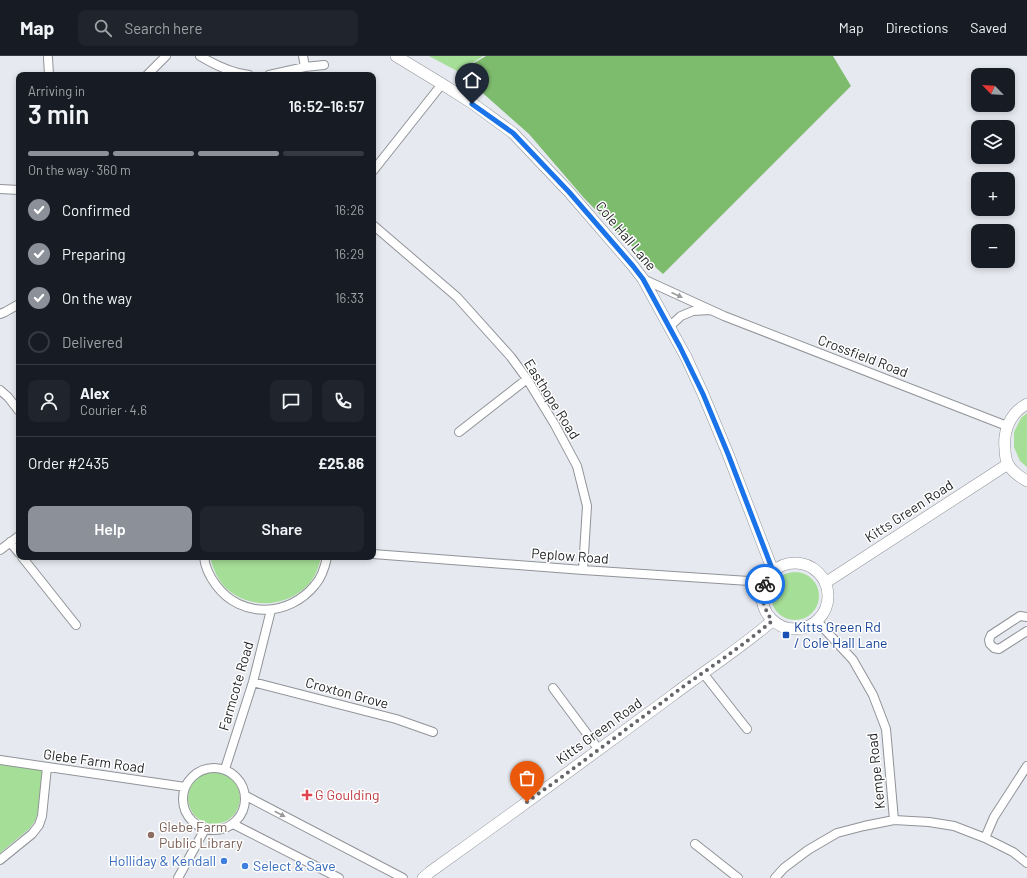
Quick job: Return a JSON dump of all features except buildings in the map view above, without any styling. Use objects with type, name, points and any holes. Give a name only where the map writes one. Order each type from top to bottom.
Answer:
[{"type":"street","points":[[150,72],[166,56]]},
{"type":"street","points":[[200,56],[215,65],[232,72]]},
{"type":"street","points":[[303,56],[305,67]]},
{"type":"street","name":"Cole Hall Lane","points":[[396,56],[442,84],[513,133],[569,192],[643,279],[670,327],[703,394],[773,571]]},
{"type":"street","points":[[48,58],[49,72]]},
{"type":"street","points":[[283,72],[305,67],[324,65]]},
{"type":"street","points":[[376,168],[442,84]]},
{"type":"street","points":[[0,189],[16,190]]},
{"type":"street","name":"Easthope Road","points":[[376,228],[457,297],[511,357],[527,379],[555,425],[577,466],[587,506],[583,570]]},
{"type":"street","name":"Crossfield Road","points":[[643,279],[724,316],[1007,426]]},
{"type":"street","points":[[0,314],[16,306]]},
{"type":"street","name":"Crossfield Road","points":[[670,327],[681,316],[693,311],[711,310]]},
{"type":"street","points":[[459,432],[527,379]]},
{"type":"street","points":[[0,390],[16,406]]},
{"type":"street","points":[[1027,404],[1015,414],[1007,426],[1004,440],[1008,464],[1020,477],[1027,481]]},
{"type":"street","name":"Kitts Green Road","points":[[825,582],[1008,464]]},
{"type":"street","points":[[0,550],[16,538]]},
{"type":"street","points":[[10,542],[16,549]]},
{"type":"street","name":"Peplow Road","points":[[376,554],[765,582]]},
{"type":"street","points":[[24,560],[76,625]]},
{"type":"street","points":[[204,560],[211,578],[221,592],[235,602],[251,608],[270,610],[288,606],[303,597],[316,584],[326,560]]},
{"type":"street","points":[[799,563],[812,568],[819,573],[825,582],[828,601],[824,612],[817,620],[803,628],[795,629],[784,627],[772,621],[763,603],[762,592],[765,582],[773,571],[785,564],[799,563]]},
{"type":"street","name":"Farmcote Road","points":[[225,769],[253,682],[270,610]]},
{"type":"street","points":[[1027,617],[1020,616],[991,635],[989,640],[990,644],[994,648],[1000,648],[1027,631]]},
{"type":"street","name":"Kempe Road","points":[[817,620],[854,660],[873,695],[886,729],[894,820]]},
{"type":"street","name":"Kitts Green Road","points":[[423,878],[754,636],[772,621]]},
{"type":"street","points":[[703,673],[747,729]]},
{"type":"street","name":"Croxton Grove","points":[[253,682],[396,719],[433,732]]},
{"type":"street","points":[[553,688],[599,750]]},
{"type":"street","name":"Glebe Farm Road","points":[[0,760],[185,787]]},
{"type":"street","points":[[985,838],[994,817],[1027,766]]},
{"type":"street","points":[[0,860],[32,834],[39,825],[42,816],[47,767]]},
{"type":"street","points":[[208,768],[225,769],[234,774],[241,782],[246,796],[243,812],[233,824],[221,830],[212,831],[205,829],[195,824],[187,815],[183,804],[185,787],[194,775],[208,768]]},
{"type":"street","points":[[246,796],[403,878]]},
{"type":"street","points":[[775,878],[784,868],[808,850],[837,833],[894,820],[929,822],[954,826],[985,838],[1013,852],[1027,863]]},
{"type":"street","points":[[233,824],[339,878]]},
{"type":"street","points":[[178,878],[205,829]]},
{"type":"street","points":[[695,844],[738,878]]},
{"type":"green space","points":[[429,56],[483,56],[459,72]]},
{"type":"green space","points":[[486,56],[833,56],[851,86],[663,274],[625,240],[584,198],[529,134],[459,72]]},
{"type":"green space","points":[[1027,413],[1027,467],[1020,461],[1014,447],[1014,432],[1021,418]]},
{"type":"green space","points":[[211,560],[320,560],[313,579],[308,585],[290,598],[269,603],[258,603],[237,596],[227,589],[221,582]]},
{"type":"green space","points":[[790,572],[800,572],[809,576],[815,582],[818,587],[818,605],[809,616],[800,620],[790,620],[781,616],[775,610],[771,601],[771,591],[775,582],[781,576]]},
{"type":"green space","points":[[0,763],[43,769],[38,812],[35,821],[29,829],[0,853]]},
{"type":"green space","points":[[214,772],[224,774],[232,780],[238,788],[240,798],[238,808],[232,816],[224,822],[214,824],[204,822],[196,816],[190,808],[188,798],[190,788],[196,780],[204,774]]},
{"type":"way so far","points":[[527,802],[754,636],[772,621],[763,603],[762,592],[765,584]]},
{"type":"place","name":"Kitts Green Rd / Cole Hall Lane","points":[[786,635]]},
{"type":"place","name":"G Goulding","points":[[307,795]]},
{"type":"place","name":"Glebe Farm Public Library","points":[[151,835]]},
{"type":"place","name":"Holliday & Kendall","points":[[224,861]]},
{"type":"place","name":"Select & Save","points":[[245,866]]},
{"type":"route","points":[[472,104],[513,133],[569,192],[643,279],[686,357],[728,454],[773,571],[765,584]]}]
